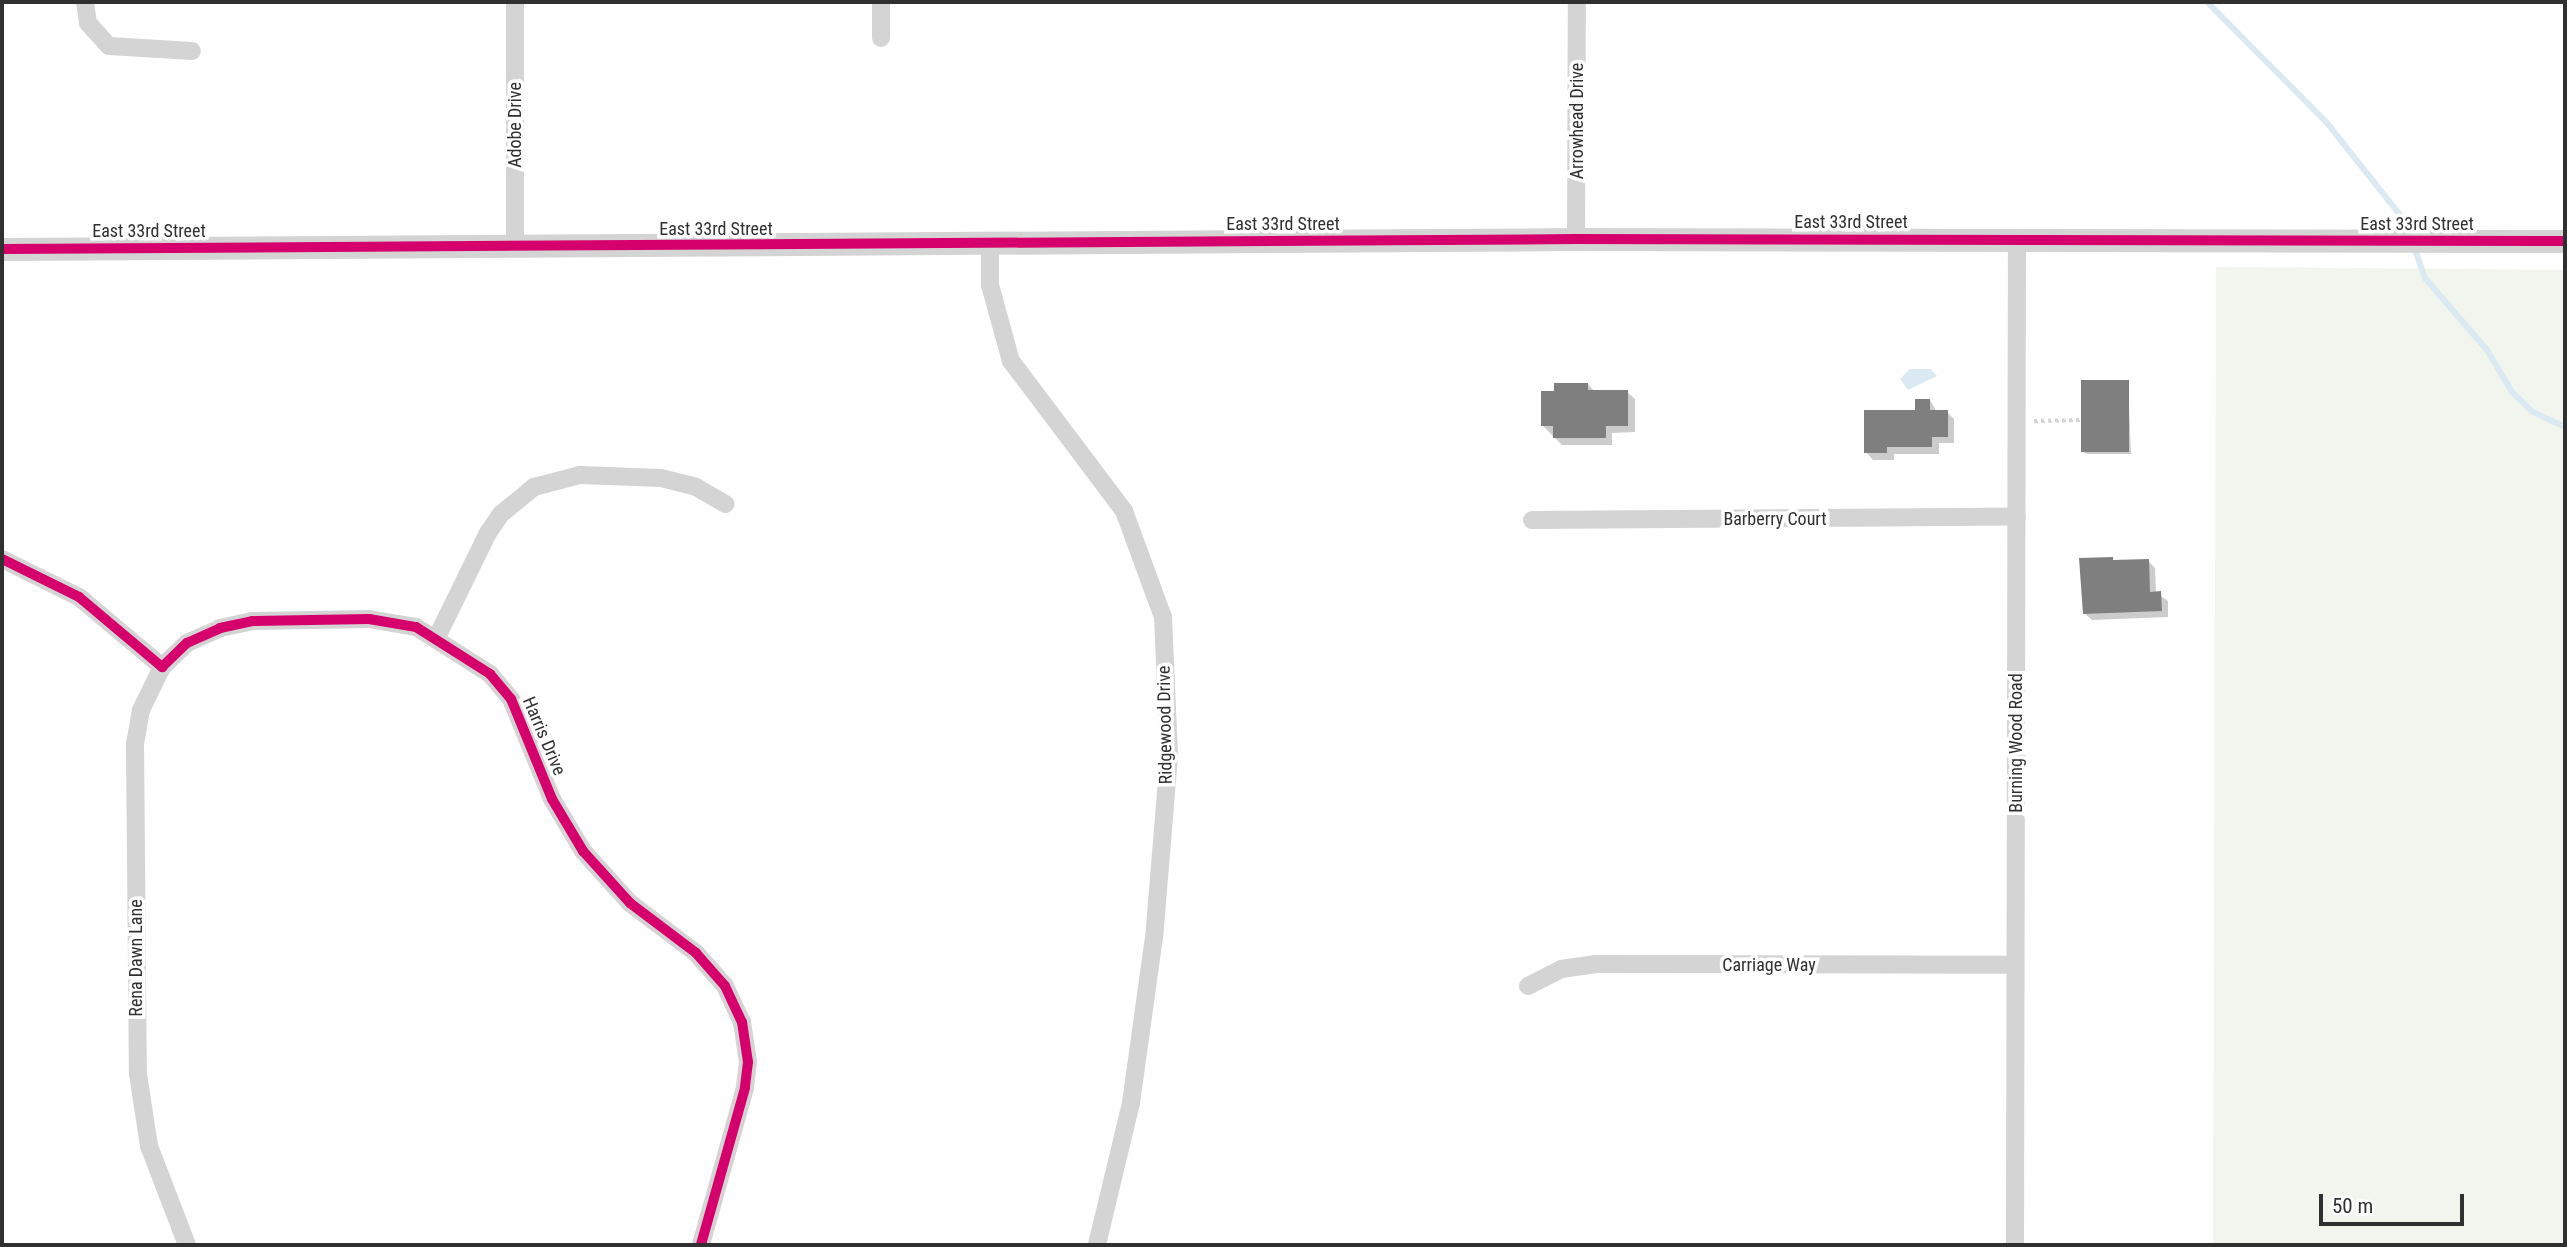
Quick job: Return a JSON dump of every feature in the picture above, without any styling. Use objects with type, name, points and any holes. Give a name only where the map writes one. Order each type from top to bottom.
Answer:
[{"type":"street","points":[[85,2],[93,34],[109,47],[192,51]]},
{"type":"street","name":"Adobe Drive","points":[[515,2],[515,248]]},
{"type":"street","points":[[881,2],[881,38]]},
{"type":"street","name":"Arrowhead Drive","points":[[1576,239],[1577,2]]},
{"type":"street","name":"East 33rd Street","points":[[2,249],[990,246],[1576,239],[2565,242]]},
{"type":"street","name":"Burning Wood Road","points":[[2015,1245],[2017,241]]},
{"type":"street","name":"Ridgewood Drive","points":[[990,246],[990,285],[1011,361],[1124,511],[1163,617],[1169,755],[1154,937],[1131,1103],[1097,1245]]},
{"type":"street","points":[[437,638],[488,533],[508,507],[534,487],[580,475],[661,478],[696,487],[726,504]]},
{"type":"street","name":"Barberry Court","points":[[1532,520],[2017,517]]},
{"type":"street","points":[[2,559],[79,597],[162,667]]},
{"type":"street","name":"Harris Drive","points":[[162,667],[187,643],[220,628],[252,621],[369,619],[416,627],[490,674],[511,699],[566,827],[602,876],[696,953],[735,1004],[746,1040],[745,1088],[701,1245]]},
{"type":"street","name":"Rena Dawn Lane","points":[[162,667],[141,710],[135,743],[137,1063],[149,1146],[187,1245]]},
{"type":"street","name":"Carriage Way","points":[[1528,986],[1561,969],[1595,964],[2015,965]]},
{"type":"path","points":[[2017,424],[2081,420]]},
{"type":"shaded area","points":[[2216,267],[2565,270],[2565,1245],[2213,1245]]},
{"type":"shaded area","points":[[1910,369],[1931,369],[1937,376],[1908,390],[1900,379]]},
{"type":"building","points":[[2081,380],[2129,380],[2129,452],[2081,452]]},
{"type":"building","points":[[1554,383],[1588,383],[1588,390],[1628,390],[1628,426],[1606,426],[1606,438],[1553,438],[1553,426],[1541,426],[1541,391],[1554,391]]},
{"type":"building","points":[[1915,399],[1930,399],[1930,410],[1948,410],[1948,437],[1932,437],[1932,447],[1887,447],[1887,453],[1864,453],[1864,410],[1915,410]]},
{"type":"building","points":[[2113,557],[2113,560],[2149,559],[2150,592],[2161,591],[2162,611],[2083,614],[2079,558]]},
{"type":"waterway","points":[[2207,2],[2327,123],[2405,221],[2425,278],[2487,350],[2512,392],[2533,412],[2565,427]]},
{"type":"cycle path","points":[[2,249],[1576,239],[2565,241]]},
{"type":"cycle path","points":[[2,559],[79,597],[162,667],[187,643],[220,628],[252,621],[369,619],[416,627],[490,674],[511,699],[552,799],[583,851],[630,903],[696,953],[725,986],[742,1022],[748,1062],[745,1088],[701,1245]]}]
